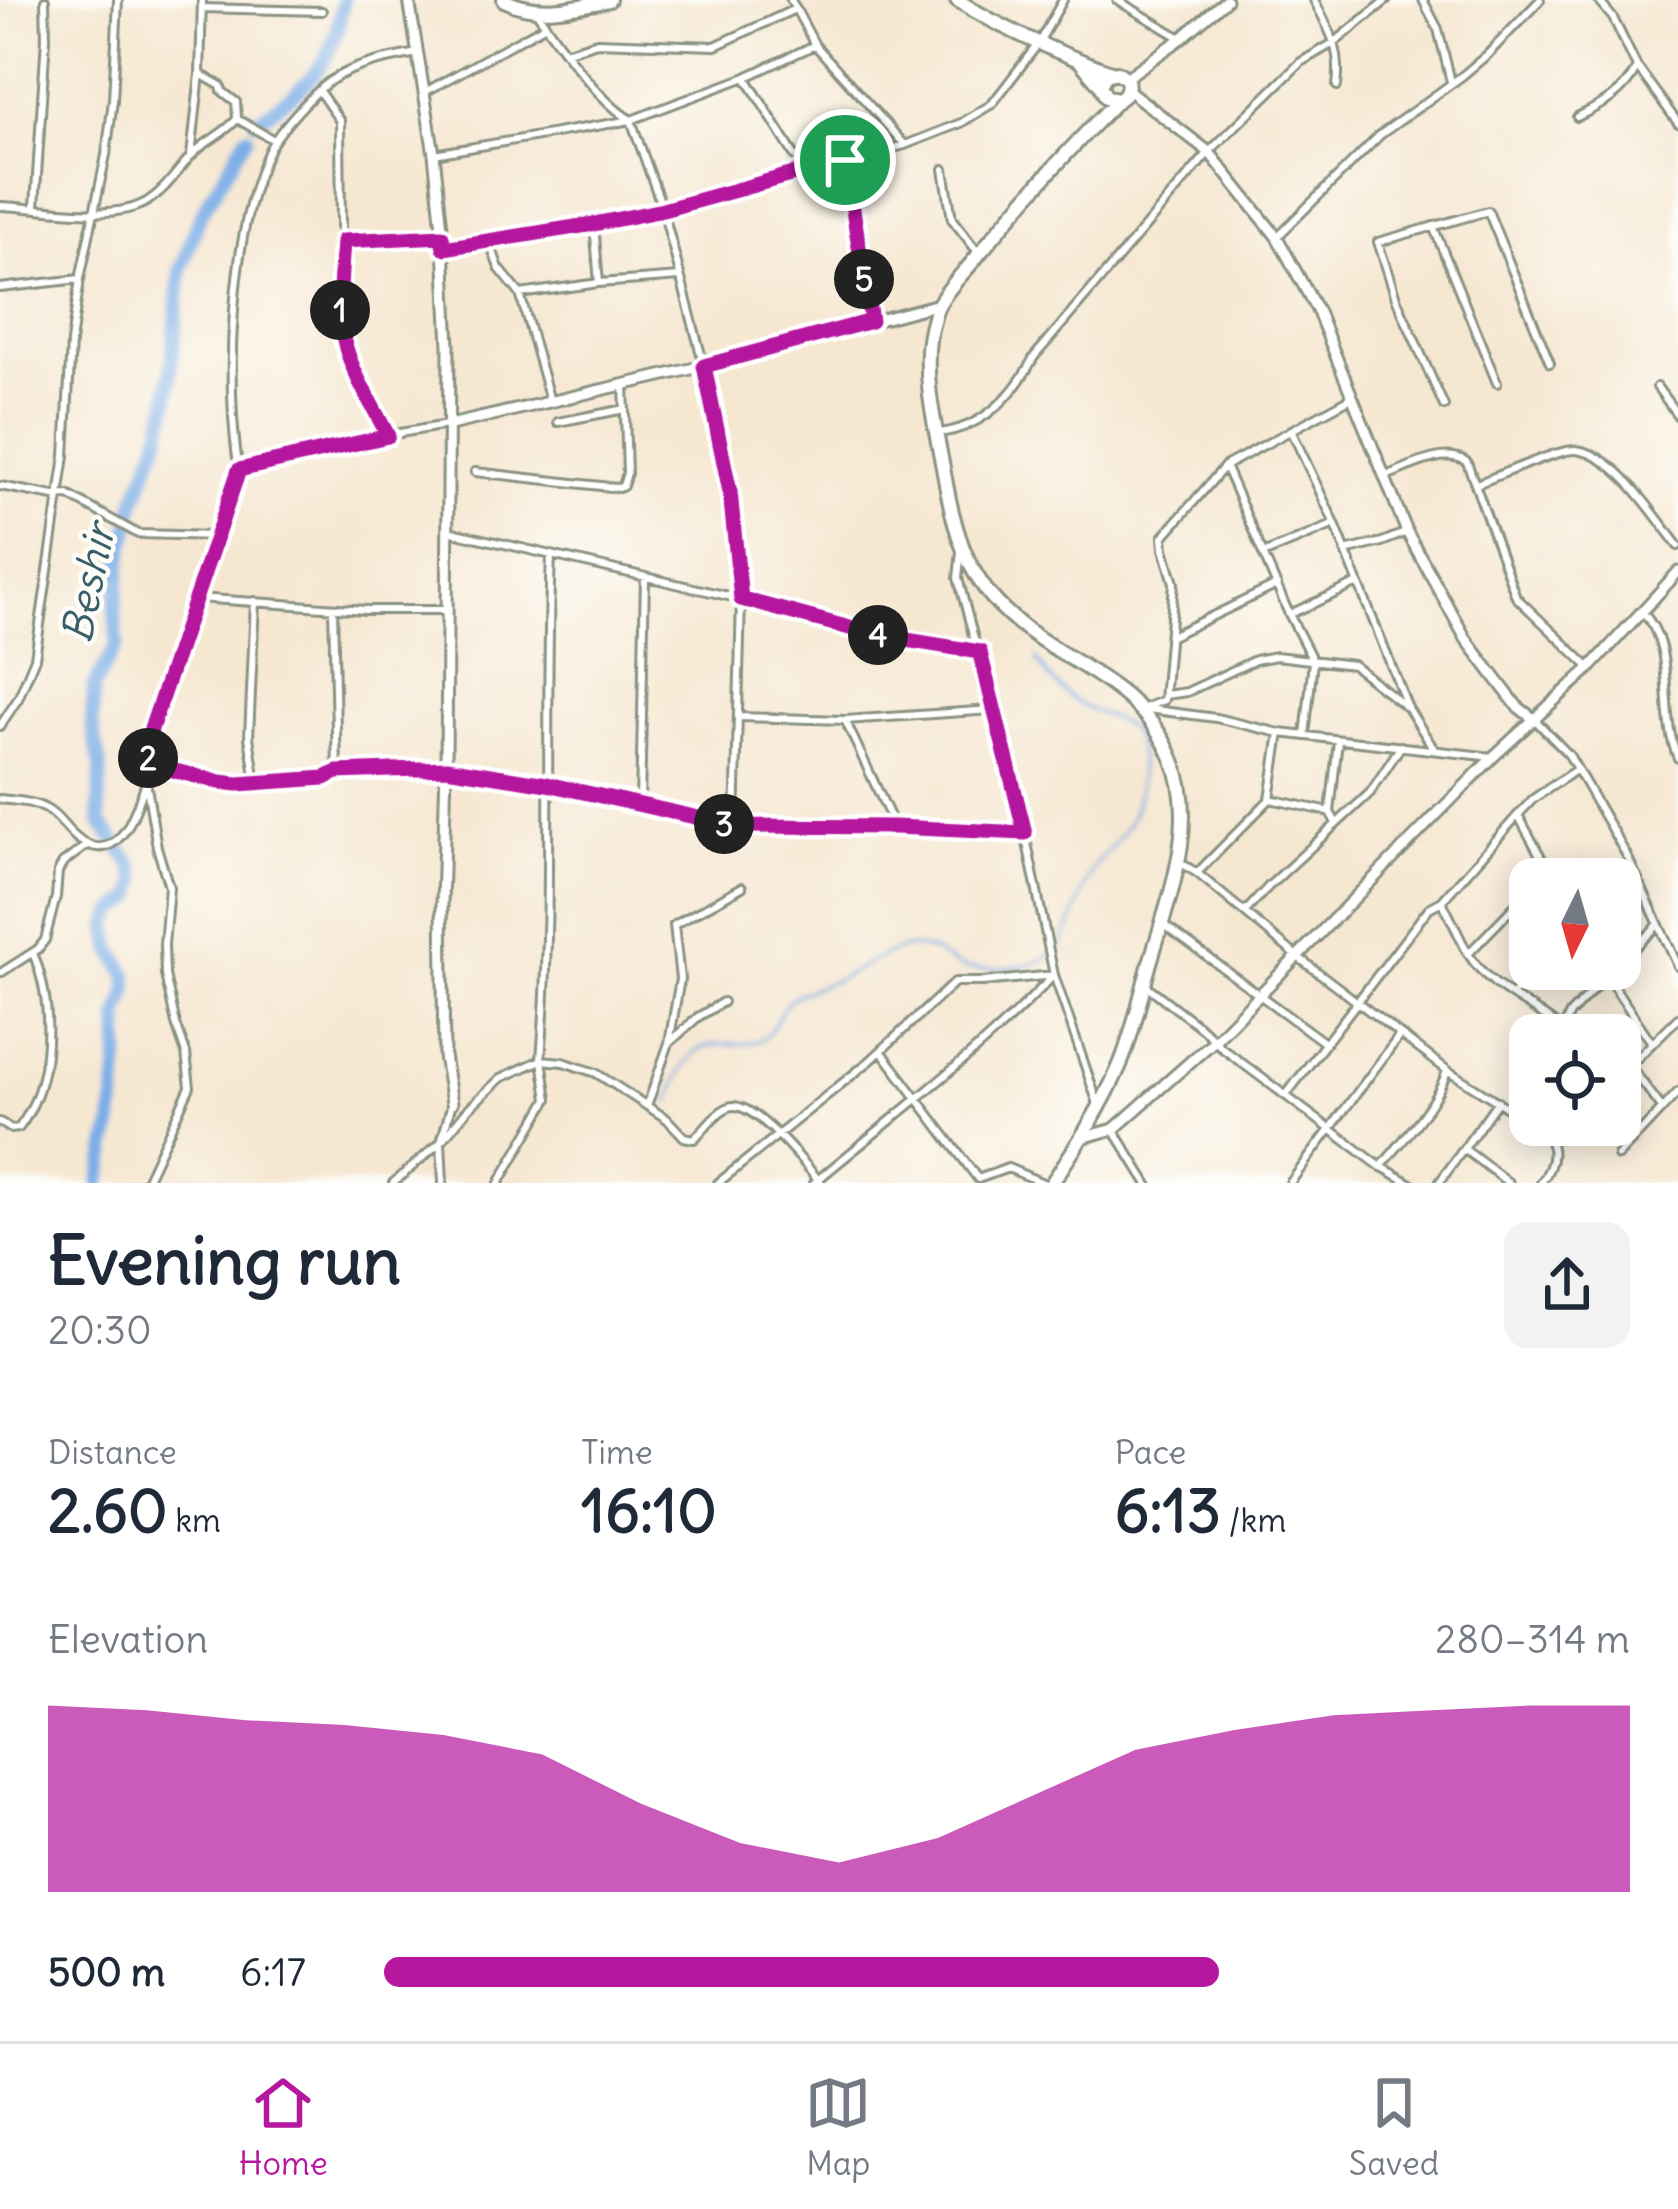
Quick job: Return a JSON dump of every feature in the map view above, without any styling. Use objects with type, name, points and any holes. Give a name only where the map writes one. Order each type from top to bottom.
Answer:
[{"type":"highway","points":[[504,0],[536,10],[609,0]]},
{"type":"highway","points":[[957,0],[1038,44],[1122,74],[1124,89],[939,304],[930,333],[928,365],[961,548],[982,587],[1005,611],[1032,634],[1101,675],[1142,709],[1172,758],[1181,787],[1178,861],[1133,1030],[1099,1107],[1052,1183]]},
{"type":"highway","points":[[1079,60],[1106,97],[1124,89]]},
{"type":"highway","points":[[1090,127],[1102,79],[1111,72]]},
{"type":"main road","points":[[409,0],[443,242],[450,424],[442,904],[444,1056],[452,1103]]},
{"type":"main road","points":[[1226,0],[1124,89],[1209,152],[1277,237],[1318,312],[1406,532],[1466,639],[1517,706],[1535,720]]},
{"type":"main road","points":[[450,424],[704,366],[939,304]]},
{"type":"main road","points":[[1082,1138],[1114,1130],[1215,1040],[1493,757],[1590,668],[1678,572]]},
{"type":"street","points":[[34,207],[45,0]]},
{"type":"street","points":[[0,726],[18,699],[35,658],[67,434],[71,342],[113,100],[118,0]]},
{"type":"street","points":[[343,241],[489,241],[594,224],[905,145],[992,104],[1038,44],[1063,0]]},
{"type":"street","points":[[1117,0],[1182,38]]},
{"type":"street","points":[[1314,0],[1335,42],[1340,66],[1337,86]]},
{"type":"street","points":[[937,434],[988,415],[1019,385],[1034,357],[1209,152],[1301,62],[1335,42],[1387,0]]},
{"type":"street","points":[[1423,0],[1438,28],[1451,82]]},
{"type":"street","points":[[1277,237],[1380,135],[1462,76],[1540,0]]},
{"type":"street","points":[[1598,0],[1613,18],[1637,67],[1678,123]]},
{"type":"street","points":[[191,155],[202,4],[322,11]]},
{"type":"street","points":[[567,52],[610,42],[715,46],[793,4],[815,45],[905,145]]},
{"type":"street","points":[[536,10],[617,112],[631,120],[663,210],[704,366],[730,492],[741,599],[735,826]]},
{"type":"street","points":[[424,92],[546,26]]},
{"type":"street","points":[[434,154],[631,120],[815,45]]},
{"type":"street","points":[[145,1183],[190,1087],[165,975],[169,887],[157,847],[147,764],[151,729],[239,470],[233,434],[232,348],[239,269],[254,195],[274,140],[330,81],[418,52]]},
{"type":"street","points":[[1577,117],[1605,104],[1630,82],[1637,67]]},
{"type":"street","points":[[0,206],[96,211],[125,209],[150,200],[191,155],[237,119],[236,103],[221,86],[200,74]]},
{"type":"street","points":[[746,77],[805,172]]},
{"type":"street","points":[[320,91],[340,121],[343,333],[388,436]]},
{"type":"street","points":[[237,119],[274,140]]},
{"type":"street","points":[[845,160],[871,321]]},
{"type":"street","points":[[944,169],[952,219],[980,254]]},
{"type":"street","points":[[1444,406],[1396,298],[1378,242],[1488,211],[1550,363]]},
{"type":"street","points":[[594,224],[599,283]]},
{"type":"street","points":[[1432,225],[1498,383]]},
{"type":"street","points":[[489,241],[499,268],[520,294],[550,401]]},
{"type":"street","points":[[520,294],[680,277]]},
{"type":"street","points":[[0,288],[80,279]]},
{"type":"street","points":[[475,472],[619,488],[626,483],[627,473],[624,384]]},
{"type":"street","points":[[1658,387],[1678,416]]},
{"type":"street","points":[[1142,709],[1164,700],[1174,583],[1163,537],[1226,466],[1351,398]]},
{"type":"street","points":[[558,422],[625,409]]},
{"type":"street","points":[[239,470],[450,424]]},
{"type":"street","points":[[1292,430],[1408,708],[1435,749]]},
{"type":"street","points":[[1476,484],[1576,450],[1612,468],[1678,546]]},
{"type":"street","points":[[1383,477],[1443,456],[1459,456],[1467,462],[1520,602],[1590,668]]},
{"type":"street","points":[[1226,466],[1313,662],[1306,736]]},
{"type":"street","points":[[0,486],[68,495],[138,534],[218,536]]},
{"type":"street","points":[[1264,554],[1334,524]]},
{"type":"street","points":[[448,531],[876,635],[980,652]]},
{"type":"street","points":[[1345,551],[1406,532]]},
{"type":"street","points":[[961,548],[958,578],[1025,833],[1054,974],[1099,1107]]},
{"type":"street","points":[[499,1183],[548,1099],[542,1060],[551,556]]},
{"type":"street","points":[[640,805],[645,578]]},
{"type":"street","points":[[1289,614],[1358,583]]},
{"type":"street","points":[[1169,637],[1277,585]]},
{"type":"street","points":[[197,598],[447,610]]},
{"type":"street","points":[[255,602],[249,737],[256,782]]},
{"type":"street","points":[[333,608],[337,772]]},
{"type":"street","points":[[1642,612],[1663,637],[1669,736],[1678,758]]},
{"type":"street","points":[[1164,694],[1187,692],[1266,656],[1353,665],[1408,708]]},
{"type":"street","points":[[1142,709],[1338,741],[1493,757]]},
{"type":"street","points":[[738,717],[845,720],[992,710]]},
{"type":"street","points":[[845,720],[895,827]]},
{"type":"street","points":[[1535,720],[1570,755],[1627,856],[1678,965]]},
{"type":"street","points":[[1197,873],[1270,800],[1280,733]]},
{"type":"street","points":[[1336,824],[1330,812],[1338,741]]},
{"type":"street","points":[[1244,912],[1352,811],[1382,779],[1401,746]]},
{"type":"street","points":[[147,764],[220,782],[446,768],[547,784],[735,826],[1025,833]]},
{"type":"street","points":[[1286,1094],[1429,908],[1442,901],[1533,799],[1577,769]]},
{"type":"street","points":[[0,800],[23,801],[52,812],[75,837],[87,845],[104,847],[123,836],[130,825],[146,781]]},
{"type":"street","points":[[1270,800],[1330,812]]},
{"type":"street","points":[[1518,815],[1542,858]]},
{"type":"street","points":[[1,974],[41,946],[48,933],[58,872],[87,845]]},
{"type":"street","points":[[1178,861],[1400,1035],[1509,1108]]},
{"type":"street","points":[[647,1106],[669,1043],[680,979],[674,925],[742,887]]},
{"type":"street","points":[[1442,901],[1473,963],[1539,1014]]},
{"type":"street","points":[[1468,954],[1509,912]]},
{"type":"street","points":[[1161,923],[1325,1043]]},
{"type":"street","points":[[1641,942],[1658,925]]},
{"type":"street","points":[[0,1122],[20,1128],[38,1089],[47,1012],[33,952]]},
{"type":"street","points":[[0,961],[1,974]]},
{"type":"street","points":[[718,1183],[882,1052],[955,982],[1054,974]]},
{"type":"street","points":[[393,1183],[441,1142],[501,1078],[542,1060],[596,1073],[667,1119],[684,1137],[694,1139],[718,1114],[738,1105],[778,1136],[818,1182],[1013,1018],[1054,974]]},
{"type":"street","points":[[1144,984],[1330,1129],[1410,1183]]},
{"type":"street","points":[[1512,995],[1517,990]]},
{"type":"street","points":[[1570,1014],[1593,990]]},
{"type":"street","points":[[1621,990],[1652,1043]]},
{"type":"street","points":[[669,1043],[723,1002]]},
{"type":"street","points":[[1641,1054],[1678,1018]]},
{"type":"street","points":[[1306,1183],[1293,1179],[1400,1035]]},
{"type":"street","points":[[882,1052],[974,1181],[1008,1168],[1043,1183]]},
{"type":"street","points":[[1381,1167],[1426,1110],[1448,1070]]},
{"type":"street","points":[[1641,1080],[1662,1108]]},
{"type":"street","points":[[1618,1156],[1678,1092]]},
{"type":"street","points":[[1439,1183],[1498,1101]]},
{"type":"street","points":[[443,1183],[441,1142],[452,1103]]},
{"type":"street","points":[[1114,1130],[1147,1183]]},
{"type":"street","points":[[1541,1183],[1549,1172],[1552,1146]]},
{"type":"street","points":[[1463,1150],[1509,1183]]},
{"type":"street","points":[[1022,1183],[1030,1176]]},
{"type":"waterway","name":"Beshir","points":[[256,121],[316,72],[333,43],[343,0]]},
{"type":"waterway","name":"Beshir","points":[[100,1183],[113,1123],[119,1016],[128,989],[108,927],[115,912],[134,897],[137,880],[133,866],[101,823],[101,768],[92,724],[94,686],[117,645],[115,610],[121,564],[135,501],[168,404],[181,269],[200,216],[247,136]]},
{"type":"waterway","points":[[669,1103],[694,1054],[710,1046],[763,1038],[794,997],[888,953],[924,948],[965,968],[991,969],[1038,962],[1060,945],[1086,882],[1131,818],[1139,789],[1139,756],[1131,731],[1075,701],[1037,659]]},
{"type":"route","points":[[845,160],[871,321],[704,366],[730,492],[741,599],[876,635],[980,652],[1025,833],[735,826],[547,784],[446,768],[337,772],[325,778],[238,784],[147,764],[151,729],[239,470],[388,436],[343,333],[343,241],[442,236],[444,248],[594,224],[845,160]]}]
